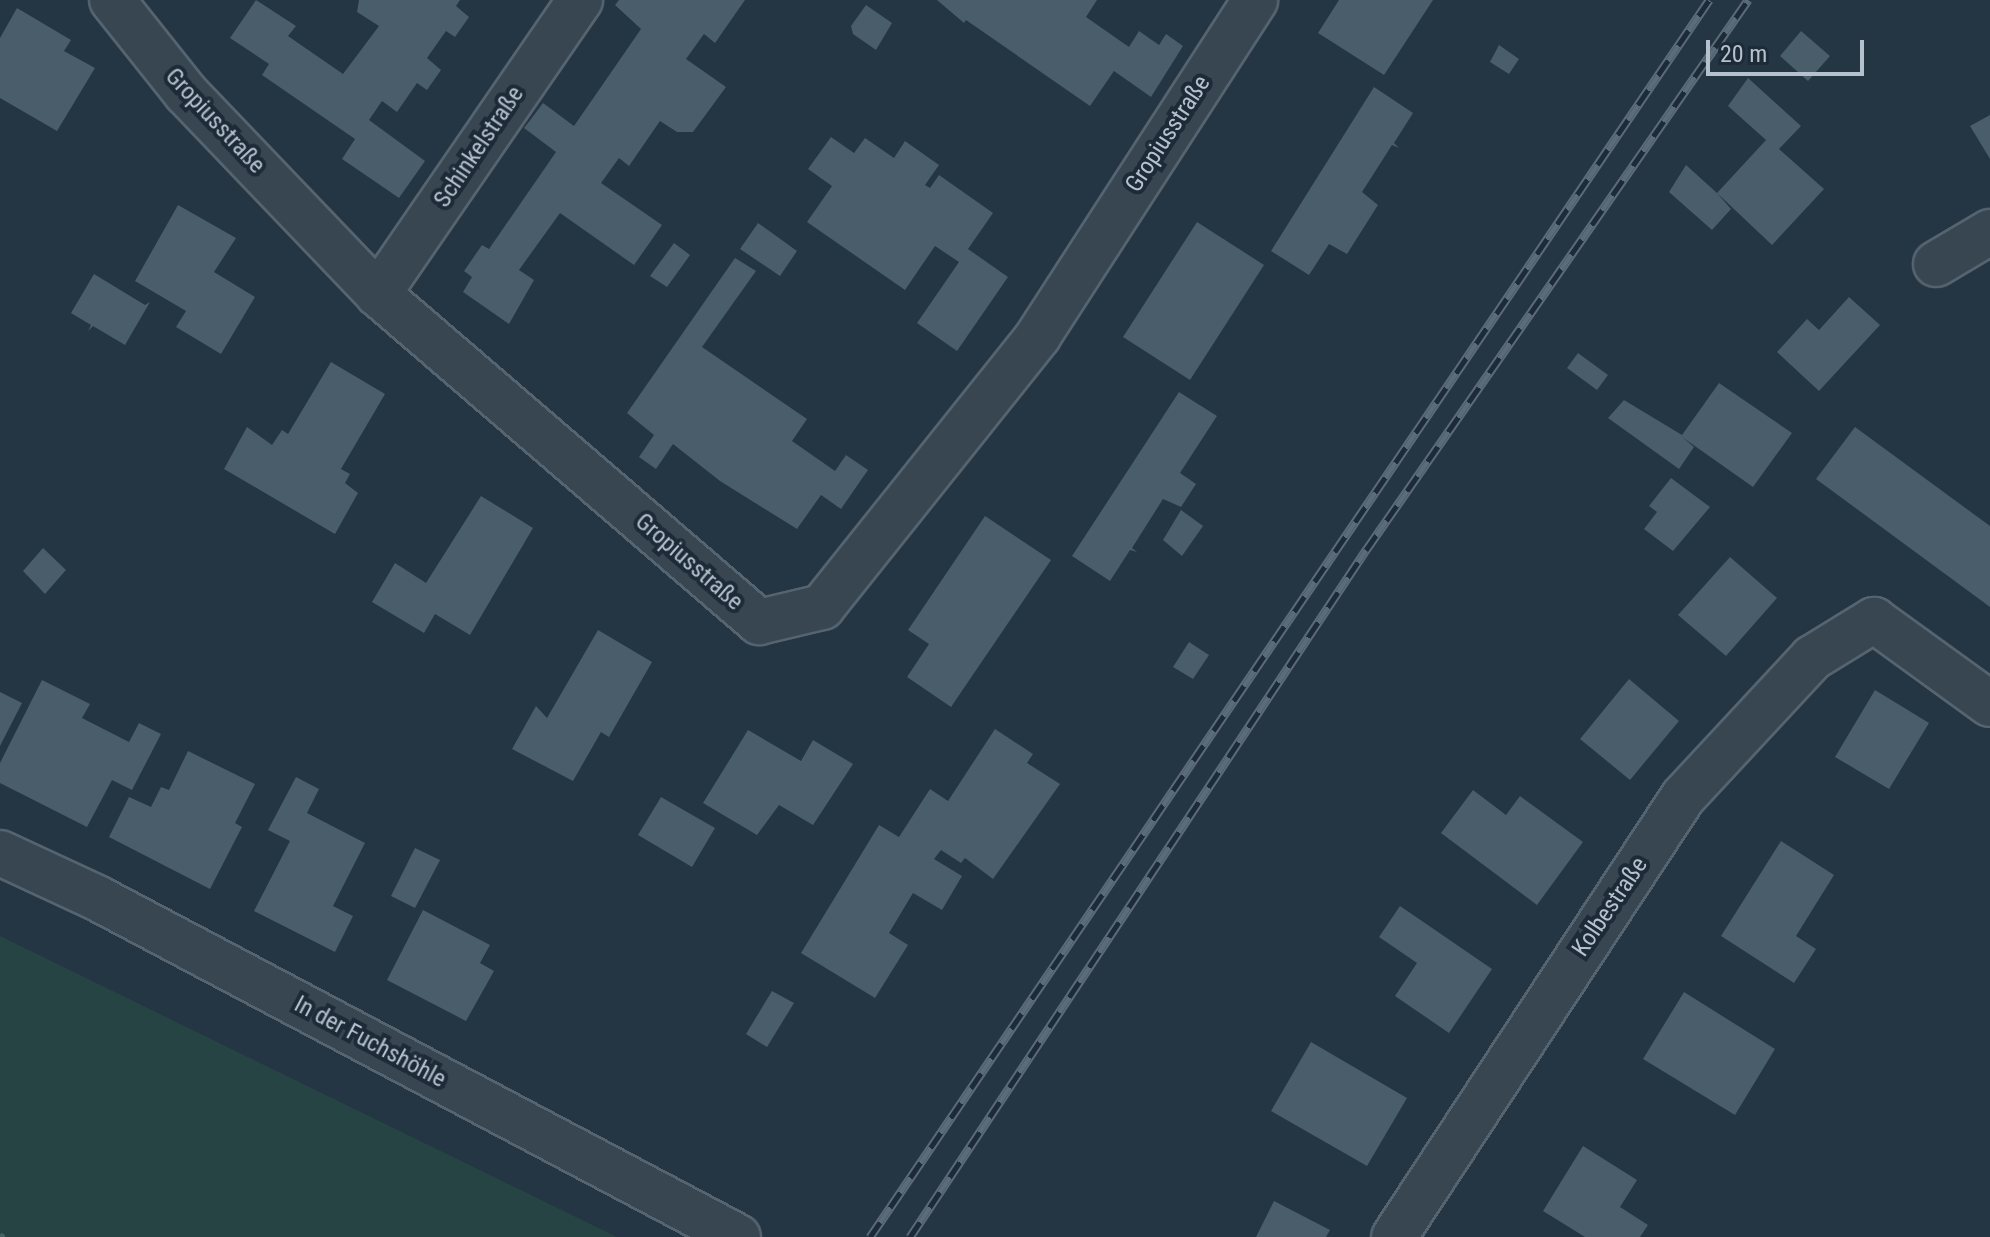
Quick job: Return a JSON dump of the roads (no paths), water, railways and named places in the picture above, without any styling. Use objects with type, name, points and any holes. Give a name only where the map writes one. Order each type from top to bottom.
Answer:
[{"type":"street","name":"Gropiusstraße","points":[[112,0],[186,93],[378,294],[759,622],[822,607],[1038,336],[1255,0]]},
{"type":"street","name":"Schinkelstraße","points":[[378,294],[580,0]]},
{"type":"street","points":[[1936,264],[1990,232]]},
{"type":"street","name":"Kolbestraße","points":[[1394,1237],[1683,797],[1812,658],[1874,620],[1990,704]]},
{"type":"street","name":"In der Fuchshöhle","points":[[0,853],[97,898],[738,1237]]},
{"type":"railway","points":[[870,1237],[1709,0]]},
{"type":"railway","points":[[910,1237],[1366,550],[1748,0]]}]
